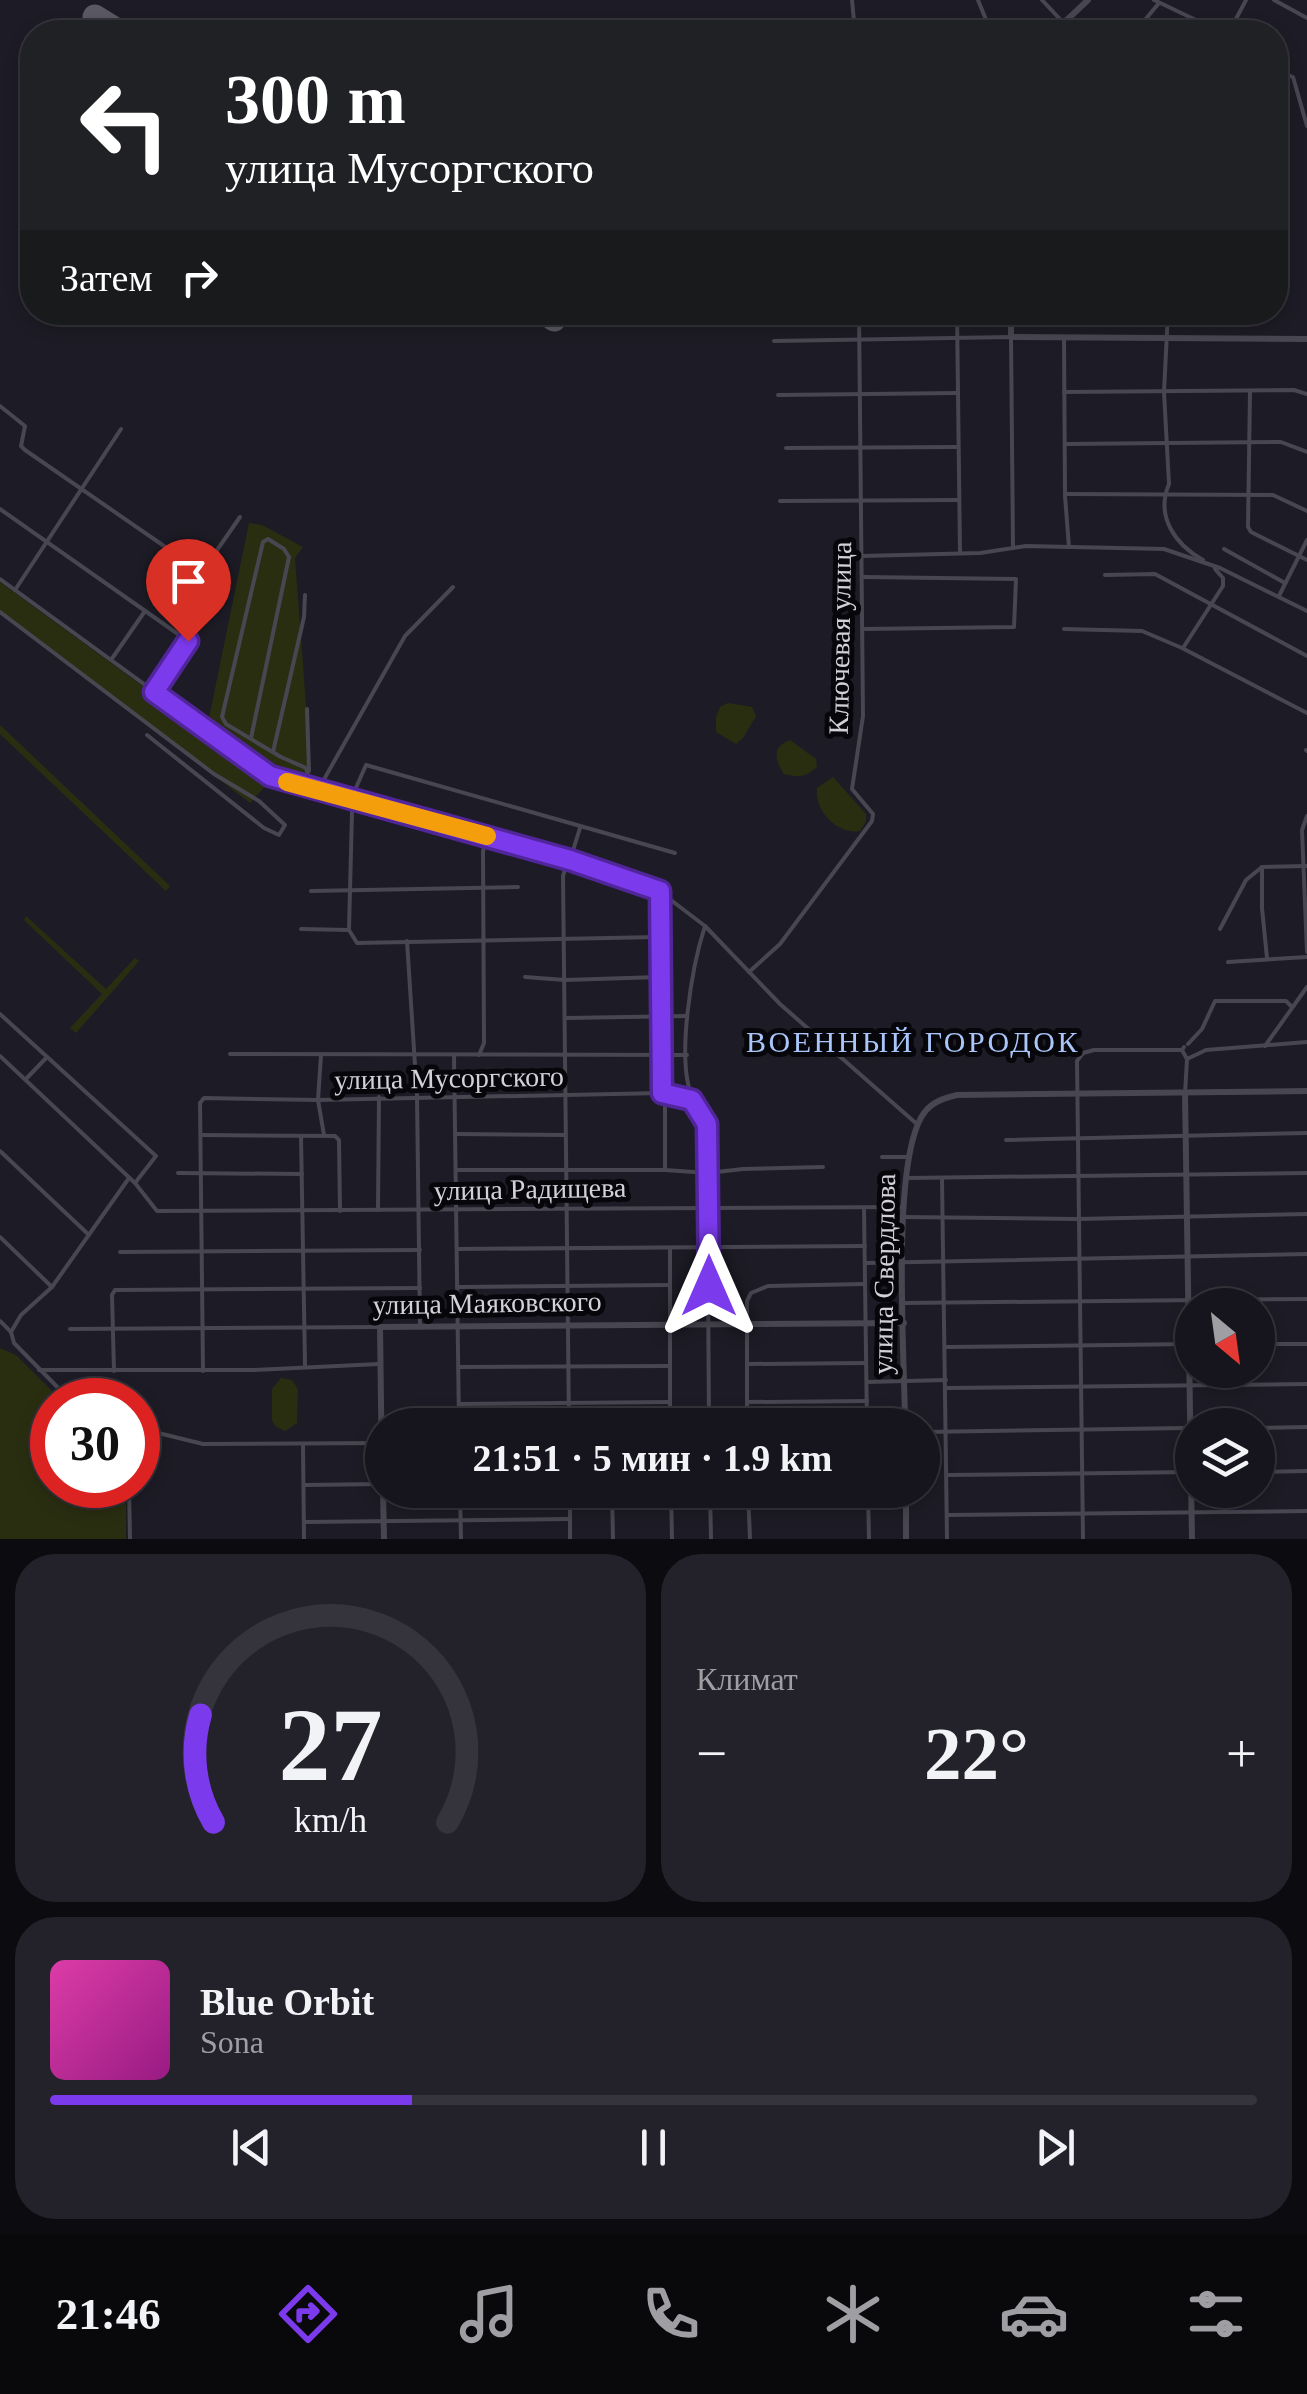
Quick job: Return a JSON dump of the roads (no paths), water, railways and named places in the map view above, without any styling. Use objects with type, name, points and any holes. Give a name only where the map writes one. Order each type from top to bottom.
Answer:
[{"type":"street","points":[[1042,0],[1060,20]]},
{"type":"street","points":[[1066,20],[1088,0]]},
{"type":"street","points":[[1274,0],[1307,18]]},
{"type":"street","points":[[1156,1],[1196,20]]},
{"type":"street","points":[[1288,75],[1292,77],[1307,126]]},
{"type":"street","name":"Ключевая улица","points":[[749,972],[780,944],[872,821],[873,814],[852,790],[862,716],[859,325]]},
{"type":"street","points":[[958,325],[960,554]]},
{"type":"street","points":[[1011,325],[1014,548]]},
{"type":"street","points":[[1168,325],[1164,392],[1169,484],[1165,494],[1171,535],[1186,550],[1212,565],[1307,610]]},
{"type":"street","points":[[774,341],[1064,336],[1307,339]]},
{"type":"street","points":[[1064,336],[1070,547]]},
{"type":"street","points":[[1064,392],[1294,390],[1307,394]]},
{"type":"street","points":[[1250,391],[1251,532],[1307,560]]},
{"type":"street","points":[[778,395],[958,394]]},
{"type":"street","points":[[0,406],[25,426],[20,446],[206,575]]},
{"type":"street","points":[[15,590],[121,428]]},
{"type":"street","points":[[1065,444],[1281,442],[1307,452]]},
{"type":"street","points":[[786,448],[958,447]]},
{"type":"street","points":[[1066,494],[1279,496],[1307,512]]},
{"type":"street","points":[[780,501],[959,500]]},
{"type":"street","points":[[0,509],[188,641]]},
{"type":"street","points":[[154,692],[196,624],[206,566],[240,517]]},
{"type":"street","points":[[252,738],[288,557],[268,540],[263,542],[222,718],[226,724],[309,771]]},
{"type":"street","points":[[1279,596],[1307,540]]},
{"type":"street","points":[[862,556],[960,554],[1014,548],[1164,549],[1212,565],[1224,582],[1183,648]]},
{"type":"street","points":[[1224,549],[1285,582]]},
{"type":"street","points":[[1105,575],[1156,574],[1307,656]]},
{"type":"street","points":[[862,577],[1016,578],[1014,627],[863,628]]},
{"type":"street","points":[[0,579],[270,776],[569,859],[660,891],[704,926],[838,1058],[918,1125],[929,1108],[951,1096],[1307,1091]]},
{"type":"street","points":[[315,790],[405,636],[453,588]]},
{"type":"street","points":[[273,752],[304,616],[305,596]]},
{"type":"street","points":[[0,612],[214,774],[259,801],[285,825],[279,835],[264,828],[147,736]]},
{"type":"street","points":[[111,660],[145,612]]},
{"type":"street","points":[[1064,629],[1142,631],[1307,712]]},
{"type":"street","points":[[307,709],[309,771],[315,790]]},
{"type":"street","points":[[351,799],[366,764],[674,854]]},
{"type":"street","points":[[358,801],[352,812],[349,930],[357,943],[658,937]]},
{"type":"street","points":[[1228,962],[1307,954],[1302,830],[1307,816]]},
{"type":"street","points":[[569,1408],[563,876],[580,828]]},
{"type":"street","points":[[478,1055],[484,1043],[483,851],[488,836]]},
{"type":"street","points":[[1220,929],[1246,880],[1262,867],[1306,866]]},
{"type":"street","points":[[1262,867],[1267,958]]},
{"type":"street","points":[[311,891],[518,887]]},
{"type":"street","points":[[660,891],[659,1017],[665,1170]]},
{"type":"street","points":[[704,926],[686,1016],[692,1100],[707,1124],[710,1408]]},
{"type":"street","points":[[302,930],[349,930]]},
{"type":"street","points":[[407,941],[417,1096],[420,1326]]},
{"type":"street","points":[[525,977],[659,977]]},
{"type":"street","points":[[1264,1046],[1307,987]]},
{"type":"street","points":[[1083,1539],[1076,1061],[1083,1053],[1185,1047],[1202,1029],[1215,1001],[1286,1001],[1292,1007]]},
{"type":"street","points":[[0,1014],[156,1156],[89,1234],[52,1287],[22,1315],[11,1332]]},
{"type":"street","points":[[565,1018],[686,1016]]},
{"type":"street","points":[[1187,1060],[1206,1050],[1307,1042]]},
{"type":"street","points":[[1185,1047],[1190,1288]]},
{"type":"street","points":[[321,1053],[318,1100],[324,1135]]},
{"type":"street","points":[[230,1054],[687,1055]]},
{"type":"street","points":[[454,1055],[459,1408]]},
{"type":"street","points":[[0,1056],[132,1181]]},
{"type":"street","points":[[25,1080],[46,1057]]},
{"type":"street","name":"улица Мусоргского","points":[[201,1135],[200,1103],[204,1098],[318,1100],[662,1093],[692,1100]]},
{"type":"street","points":[[378,1210],[379,1097]]},
{"type":"street","name":"улица Свердлова","points":[[905,1408],[904,1178],[918,1125]]},
{"type":"street","points":[[1006,1140],[1307,1133]]},
{"type":"street","points":[[455,1134],[566,1134]]},
{"type":"street","points":[[203,1370],[201,1135],[335,1136],[339,1140],[340,1211]]},
{"type":"street","points":[[301,1136],[305,1366]]},
{"type":"street","points":[[0,1151],[89,1234]]},
{"type":"street","points":[[882,1157],[908,1157]]},
{"type":"street","points":[[456,1170],[708,1173],[743,1168],[823,1167]]},
{"type":"street","points":[[178,1173],[302,1174]]},
{"type":"street","points":[[904,1178],[1307,1173]]},
{"type":"street","points":[[942,1178],[946,1539]]},
{"type":"street","name":"улица Радищева","points":[[132,1181],[158,1211],[201,1213],[903,1206]]},
{"type":"street","points":[[864,1208],[866,1408]]},
{"type":"street","points":[[904,1217],[1078,1219],[1307,1214]]},
{"type":"street","points":[[0,1237],[52,1287]]},
{"type":"street","points":[[457,1249],[865,1246]]},
{"type":"street","points":[[670,1248],[670,1408]]},
{"type":"street","points":[[120,1252],[420,1250]]},
{"type":"street","points":[[865,1263],[1307,1254]]},
{"type":"street","points":[[457,1287],[670,1284]]},
{"type":"street","points":[[748,1408],[748,1297],[760,1288],[865,1284]]},
{"type":"street","points":[[114,1371],[115,1290],[420,1288]]},
{"type":"street","points":[[1275,1300],[1307,1300]]},
{"type":"street","points":[[904,1303],[1175,1301]]},
{"type":"street","points":[[0,1322],[11,1332],[14,1344],[47,1378]]},
{"type":"street","name":"улица Маяковского","points":[[70,1329],[904,1323]]},
{"type":"street","points":[[380,1327],[382,1408]]},
{"type":"street","points":[[946,1347],[1175,1344]]},
{"type":"street","points":[[1275,1344],[1307,1344]]},
{"type":"street","points":[[748,1364],[866,1363]]},
{"type":"street","points":[[39,1370],[381,1364]]},
{"type":"street","points":[[458,1366],[670,1366]]},
{"type":"street","points":[[867,1382],[946,1380]]},
{"type":"street","points":[[1275,1384],[1307,1384]]},
{"type":"street","points":[[946,1388],[1175,1385]]},
{"type":"street","points":[[748,1402],[866,1400]]},
{"type":"street","points":[[459,1404],[670,1402]]},
{"type":"street","points":[[1275,1428],[1307,1427]]},
{"type":"street","points":[[940,1433],[1175,1428]]},
{"type":"street","points":[[160,1433],[203,1444],[365,1444]]},
{"type":"street","points":[[303,1445],[304,1539]]},
{"type":"street","points":[[1275,1472],[1307,1471]]},
{"type":"street","points":[[946,1475],[1175,1472]]},
{"type":"street","points":[[304,1485],[365,1487]]},
{"type":"street","points":[[130,1508],[130,1539]]},
{"type":"street","points":[[383,1508],[384,1539]]},
{"type":"street","points":[[460,1508],[461,1539]]},
{"type":"street","points":[[570,1508],[570,1539]]},
{"type":"street","points":[[612,1508],[613,1539]]},
{"type":"street","points":[[672,1508],[672,1539]]},
{"type":"street","points":[[710,1508],[711,1539]]},
{"type":"street","points":[[749,1508],[750,1539]]},
{"type":"street","points":[[868,1508],[869,1539]]},
{"type":"street","points":[[906,1508],[906,1539]]},
{"type":"street","points":[[1192,1508],[1192,1539]]},
{"type":"street","points":[[946,1515],[1307,1511]]},
{"type":"street","points":[[304,1522],[570,1519]]},
{"type":"district","name":"ВОЕННЫЙ ГОРОДОК","points":[[913,1041]]}]
